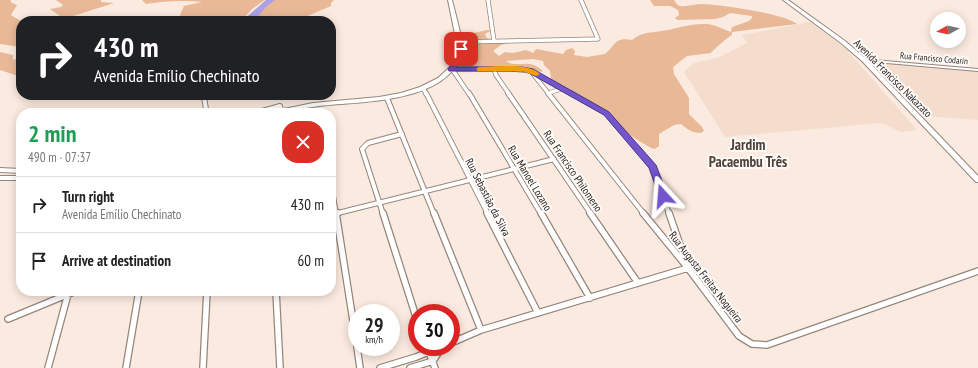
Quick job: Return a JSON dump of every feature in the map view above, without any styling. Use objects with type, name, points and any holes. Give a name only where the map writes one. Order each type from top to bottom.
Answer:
[{"type":"main road","points":[[296,108],[404,95],[423,88],[444,77],[452,69],[460,57],[461,49],[450,0]]},
{"type":"main road","name":"Avenida Francisco Nakazato","points":[[785,0],[864,60],[978,180]]},
{"type":"main road","points":[[0,178],[16,178]]},
{"type":"street","points":[[488,0],[494,41]]},
{"type":"street","points":[[460,42],[598,39],[581,0]]},
{"type":"street","name":"Rua Francisco Codarin","points":[[864,60],[978,70]]},
{"type":"street","points":[[452,69],[522,69],[531,71],[606,114],[653,167],[688,268],[481,330],[460,339]]},
{"type":"street","name":"Rua Manoel Lozano","points":[[452,69],[460,79],[515,169],[590,298]]},
{"type":"street","name":"Rua Francisco Philomeno","points":[[494,69],[496,75],[638,283]]},
{"type":"street","name":"Rua Augusta Freitas Nogueira","points":[[531,71],[613,176],[688,268],[739,336],[749,344],[757,346],[766,345],[978,271]]},
{"type":"street","name":"Rua Sebastião da Silva","points":[[423,88],[538,313]]},
{"type":"street","points":[[549,93],[561,89]]},
{"type":"street","points":[[387,98],[481,330]]},
{"type":"street","points":[[271,108],[280,106],[281,108]]},
{"type":"street","points":[[402,134],[368,142],[362,149],[378,203],[412,304]]},
{"type":"street","points":[[336,214],[554,159]]},
{"type":"street","points":[[0,170],[16,171]]},
{"type":"street","points":[[336,232],[349,304]]},
{"type":"street","points":[[8,319],[63,296]]},
{"type":"street","points":[[48,368],[67,296]]},
{"type":"street","points":[[126,368],[138,296]]},
{"type":"street","points":[[203,368],[207,296]]},
{"type":"street","points":[[276,296],[280,368]]},
{"type":"street","points":[[358,356],[360,368]]},
{"type":"street","points":[[380,368],[418,356]]},
{"type":"street","points":[[431,356],[435,368]]},
{"type":"street","points":[[410,368],[433,361],[436,356]]},
{"type":"shaded area","points":[[0,0],[10,0],[12,3],[17,5],[11,15],[16,18],[16,46],[0,44]]},
{"type":"shaded area","points":[[56,0],[101,0],[101,2],[114,3],[73,16],[60,16],[50,9],[61,7],[63,5]]},
{"type":"shaded area","points":[[142,0],[265,0],[252,9],[246,16],[180,15],[184,6],[202,2],[174,1],[146,4]]},
{"type":"shaded area","points":[[266,0],[275,0],[258,16],[248,16]]},
{"type":"shaded area","points":[[271,0],[334,0],[331,3],[331,6],[308,16],[254,16]]},
{"type":"shaded area","points":[[650,0],[674,0],[680,6],[702,4],[737,8],[779,16],[797,24],[732,32],[732,35],[711,53],[687,56],[673,67],[674,74],[689,98],[689,114],[704,131],[701,133],[695,132],[681,124],[674,125],[659,134],[659,146],[655,149],[631,136],[611,118],[582,96],[566,90],[551,80],[550,71],[544,65],[543,61],[533,59],[506,61],[515,64],[533,65],[543,71],[541,72],[531,70],[489,71],[469,66],[461,61],[466,46],[480,40],[477,38],[465,38],[464,35],[487,30],[492,30],[485,34],[487,38],[508,43],[501,45],[494,50],[494,52],[499,56],[505,52],[513,53],[526,50],[533,53],[536,49],[563,54],[566,50],[572,48],[575,51],[574,55],[587,57],[605,54],[616,42],[626,39],[632,40],[646,33],[701,24],[713,25],[731,32],[732,27],[749,21],[752,18],[752,16],[730,13],[715,19],[677,20],[675,18],[679,15],[678,10],[670,6],[654,6]]},
{"type":"shaded area","points":[[810,22],[845,48],[917,130],[901,132],[881,123],[725,137],[684,72],[694,63],[717,58],[747,43],[742,35]]},
{"type":"shaded area","points":[[0,52],[13,55],[13,60],[16,59],[16,75],[0,70]]},
{"type":"shaded area","points":[[873,62],[978,71],[978,120],[923,116]]},
{"type":"slow traffic","points":[[479,69],[522,69],[536,74]]},
{"type":"district","name":"Jardim Pacaembu Três","points":[[748,152]]},
{"type":"route","points":[[461,49],[460,57],[452,69],[522,69],[531,71],[606,114],[653,167],[663,196]]}]
